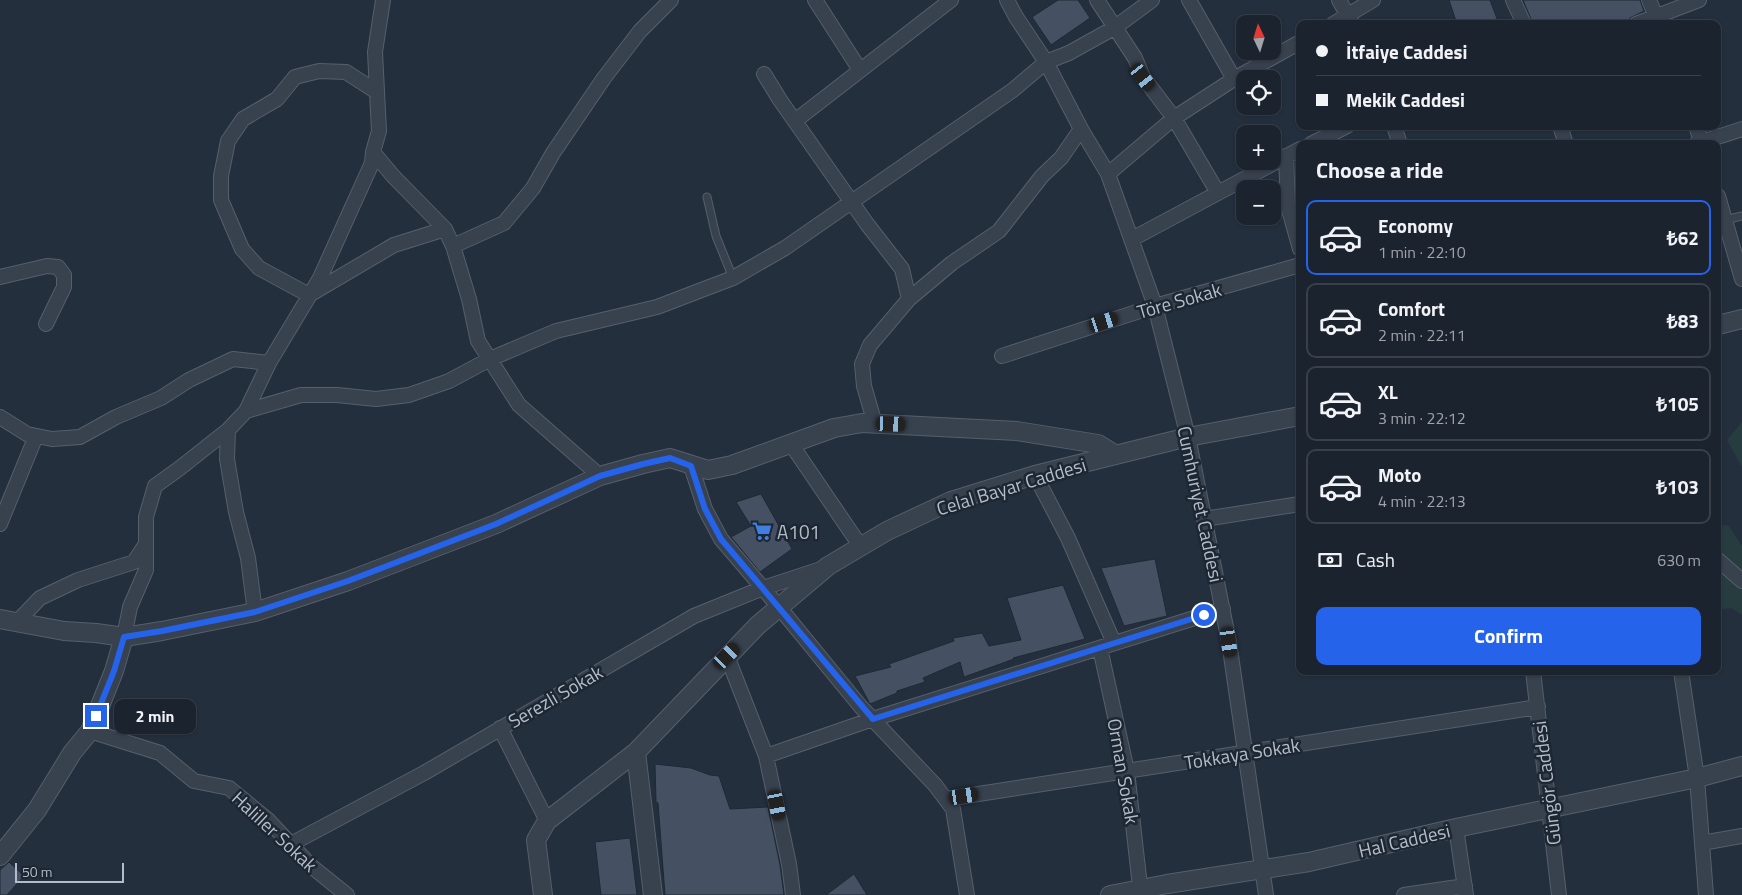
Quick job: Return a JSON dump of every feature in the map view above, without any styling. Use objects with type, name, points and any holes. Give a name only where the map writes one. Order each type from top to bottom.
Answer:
[{"type":"street","points":[[0,856],[36,810],[72,753],[90,731],[114,671],[124,637],[130,606],[146,570],[146,517],[155,486],[228,430],[246,412],[269,363],[320,278],[372,163],[378,131],[376,52],[383,0]]},
{"type":"street","points":[[453,246],[504,223],[533,188],[553,153],[604,78],[640,31],[671,0]]},
{"type":"street","points":[[815,0],[860,70]]},
{"type":"street","points":[[795,121],[951,0]]},
{"type":"street","name":"Cumhuriyet Caddesi","points":[[1007,0],[1020,24],[1046,62],[1080,128],[1108,174],[1154,306],[1188,437],[1223,609],[1266,895]]},
{"type":"street","points":[[1097,0],[1135,58],[1143,77],[1174,118],[1218,193]]},
{"type":"street","points":[[246,412],[301,395],[337,395],[376,399],[409,395],[449,381],[490,360],[556,331],[657,308],[734,278],[785,248],[852,202],[1013,90],[1046,62],[1069,53],[1114,28],[1152,0]]},
{"type":"street","points":[[1189,0],[1234,80]]},
{"type":"street","points":[[1339,0],[1351,19],[1373,0]]},
{"type":"street","points":[[1514,0],[1522,20]]},
{"type":"street","points":[[1649,0],[1658,20],[1699,0]]},
{"type":"street","points":[[1108,174],[1174,118],[1234,80],[1296,44]]},
{"type":"street","points":[[309,295],[259,268],[242,249],[221,200],[221,176],[228,141],[243,119],[277,99],[295,77],[319,71],[346,72],[377,92]]},
{"type":"street","points":[[764,74],[852,202],[902,269],[909,299]]},
{"type":"street","points":[[875,424],[864,386],[862,364],[870,345],[909,299],[952,264],[999,232],[1042,176],[1061,158],[1080,128]]},
{"type":"street","points":[[1709,140],[1742,129]]},
{"type":"street","points":[[1319,140],[1339,130]]},
{"type":"street","points":[[1132,239],[1296,151]]},
{"type":"street","points":[[373,152],[393,176],[445,229],[453,246],[469,299],[478,341],[519,405],[600,476]]},
{"type":"street","points":[[1286,156],[1288,206],[1296,235]]},
{"type":"street","points":[[1721,208],[1742,279]]},
{"type":"street","points":[[309,295],[394,245],[445,229]]},
{"type":"street","points":[[0,277],[48,266],[58,267],[64,275],[64,287],[46,324]]},
{"type":"street","name":"Töre Sokak","points":[[1002,356],[1154,306],[1296,266]]},
{"type":"street","points":[[1721,323],[1742,319]]},
{"type":"street","points":[[0,417],[27,434],[52,439],[80,437],[116,417],[161,398],[189,380],[233,359],[269,363]]},
{"type":"street","name":"Celal Bayar Caddesi","points":[[543,895],[536,840],[546,820],[636,752],[758,625],[828,566],[887,531],[951,501],[1035,475],[1188,437],[1296,417]]},
{"type":"street","points":[[8,621],[64,631],[124,637],[255,612],[348,581],[486,527],[600,476],[670,458],[708,470],[732,465],[834,428],[862,423],[1017,431],[1098,444],[1116,455]]},
{"type":"street","points":[[228,430],[227,459],[236,512],[248,558],[255,612]]},
{"type":"street","points":[[0,524],[36,436]]},
{"type":"street","points":[[792,444],[861,547]]},
{"type":"street","points":[[691,466],[705,509],[721,539],[873,719],[936,785],[953,809],[967,895]]},
{"type":"street","points":[[1035,475],[1068,538],[1114,643]]},
{"type":"street","points":[[1204,519],[1296,505]]},
{"type":"street","points":[[8,621],[40,598],[78,580],[134,562],[146,543]]},
{"type":"street","points":[[1721,562],[1742,580]]},
{"type":"street","name":"Serezli Sokak","points":[[291,844],[424,773],[694,616],[763,588],[828,566]]},
{"type":"street","points":[[766,756],[873,719],[1223,609]]},
{"type":"street","name":"Orman Sokak","points":[[1100,648],[1127,771],[1141,892]]},
{"type":"street","points":[[727,656],[766,756],[788,856],[793,895]]},
{"type":"street","name":"Güngör Caddesi","points":[[1534,675],[1559,895]]},
{"type":"street","points":[[1682,675],[1697,778],[1706,895]]},
{"type":"street","name":"Tokkaya Sokak","points":[[946,799],[1538,707]]},
{"type":"street","points":[[500,728],[546,820]]},
{"type":"street","name":"Haliller Sokak","points":[[90,731],[160,753],[194,781],[229,788],[268,820],[311,866],[343,894]]},
{"type":"street","points":[[636,752],[653,895]]},
{"type":"street","name":"Hal Caddesi","points":[[1110,895],[1141,892],[1309,862],[1456,828],[1697,778],[1742,766]]},
{"type":"street","points":[[1404,895],[1465,891],[1456,828]]},
{"type":"street","points":[[1702,843],[1742,836]]},
{"type":"lane","points":[[707,197],[716,236],[734,278]]},
{"type":"lane","points":[[1724,220],[1742,216]]},
{"type":"green space","points":[[1742,422],[1742,467],[1727,440]]},
{"type":"green space","points":[[1721,525],[1729,526],[1742,546],[1742,615],[1731,608],[1721,610]]},
{"type":"building","points":[[1058,0],[1078,0],[1090,18],[1051,45],[1032,17]]},
{"type":"building","points":[[1449,0],[1490,0],[1498,20],[1456,20]]},
{"type":"building","points":[[1523,0],[1640,0],[1644,11],[1629,20],[1531,20]]},
{"type":"building","name":"A101","points":[[761,494],[792,549],[760,572],[731,537],[751,526],[736,502]]},
{"type":"building","points":[[1155,559],[1167,616],[1124,626],[1101,568]]},
{"type":"building","points":[[1063,585],[1085,639],[1013,658],[964,677],[960,662],[923,678],[925,682],[897,691],[897,693],[870,704],[855,676],[891,667],[889,664],[954,641],[953,638],[982,633],[989,646],[1021,640],[1007,598]]},
{"type":"building","points":[[655,764],[691,768],[710,775],[719,776],[730,809],[768,807],[784,895],[665,895],[658,803],[656,802]]},
{"type":"building","points":[[630,838],[637,895],[601,895],[595,842]]},
{"type":"building","points":[[9,862],[24,876],[7,895],[0,895],[0,870]]},
{"type":"building","points":[[854,874],[867,895],[826,895]]},
{"type":"place","name":"A101","points":[[762,531]]},
{"type":"route","points":[[96,716],[114,671],[124,637],[255,612],[348,581],[496,524],[600,476],[670,458],[691,466],[705,509],[721,539],[873,719],[1204,615]]}]
